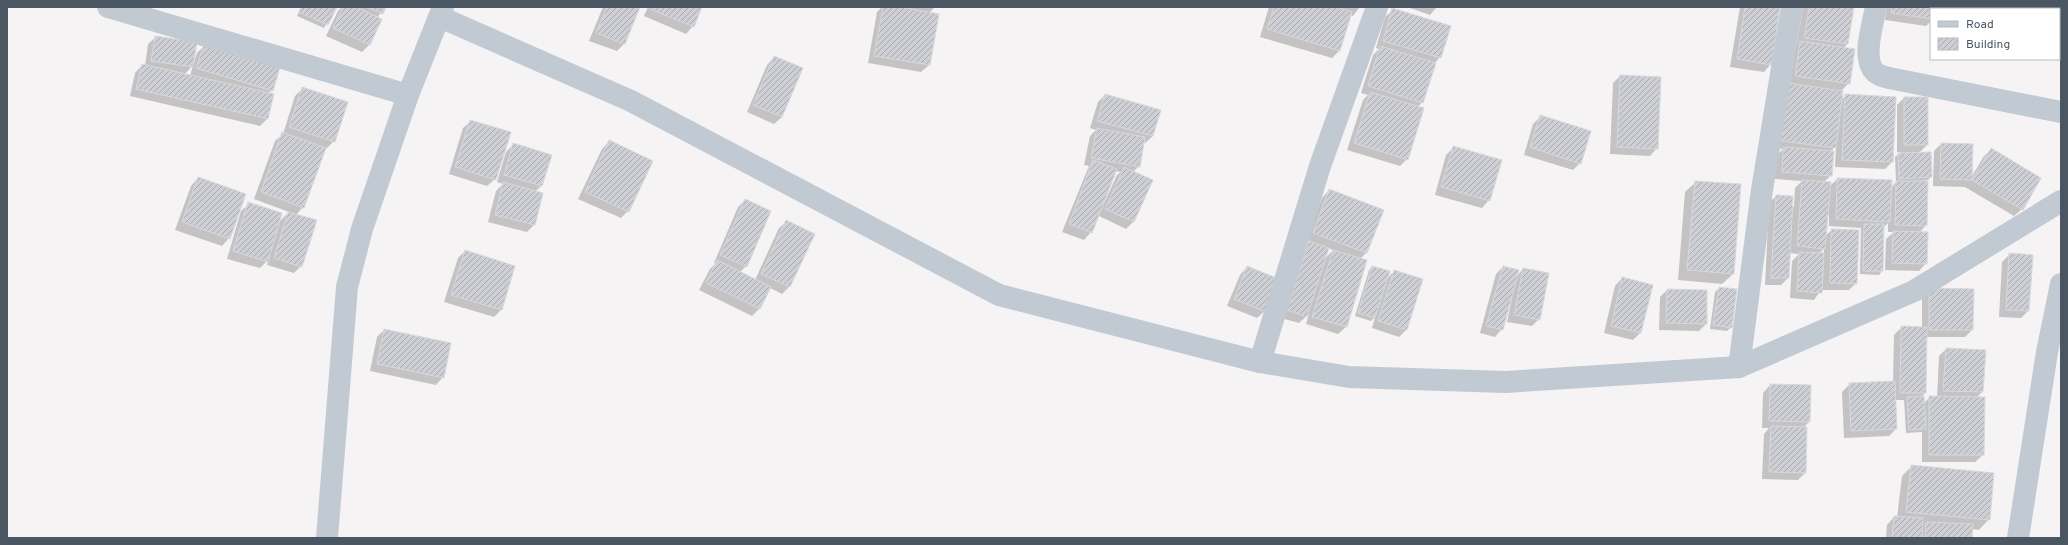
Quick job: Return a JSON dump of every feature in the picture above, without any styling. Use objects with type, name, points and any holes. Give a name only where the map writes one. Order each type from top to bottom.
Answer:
[{"type":"street","points":[[108,7],[408,95]]},
{"type":"street","points":[[1260,362],[1320,166],[1376,7]]},
{"type":"street","points":[[1739,367],[1762,190],[1792,7]]},
{"type":"street","points":[[1876,7],[1868,48],[1870,64],[1875,73],[1890,78],[2061,112]]},
{"type":"street","points":[[327,538],[347,288],[362,229],[408,95],[441,12],[631,101],[998,295],[1260,362],[1349,377],[1506,382],[1739,367],[1914,291],[2061,201]]},
{"type":"street","points":[[2018,538],[2047,352],[2061,284]]},
{"type":"building","points":[[302,7],[337,7],[328,25],[299,12]]},
{"type":"building","points":[[343,7],[356,7],[382,19],[370,45],[333,28]]},
{"type":"building","points":[[367,7],[386,7],[383,14]]},
{"type":"building","points":[[607,7],[640,7],[625,44],[596,33]]},
{"type":"building","points":[[651,7],[702,7],[694,27],[650,9]]},
{"type":"building","points":[[883,7],[900,7],[939,14],[930,65],[874,56]]},
{"type":"building","points":[[1274,7],[1336,7],[1352,12],[1340,51],[1267,29]]},
{"type":"building","points":[[1745,7],[1780,7],[1772,65],[1737,59]]},
{"type":"building","points":[[1809,7],[1854,7],[1848,44],[1804,38]]},
{"type":"building","points":[[1892,7],[1936,7],[1930,8],[1930,19],[1891,13]]},
{"type":"building","points":[[1392,8],[1451,26],[1441,58],[1383,41]]},
{"type":"building","points":[[155,36],[197,42],[193,67],[151,61]]},
{"type":"building","points":[[1800,41],[1855,49],[1850,84],[1795,76]]},
{"type":"building","points":[[204,45],[280,67],[273,91],[196,68]]},
{"type":"building","points":[[1380,46],[1436,63],[1423,103],[1368,86]]},
{"type":"building","points":[[774,56],[803,68],[782,117],[753,105]]},
{"type":"building","points":[[142,64],[274,94],[268,119],[136,89]]},
{"type":"building","points":[[1620,75],[1661,77],[1658,149],[1617,147]]},
{"type":"building","points":[[1789,83],[1843,91],[1836,148],[1781,141]]},
{"type":"building","points":[[302,87],[348,102],[335,142],[289,127]]},
{"type":"building","points":[[1370,92],[1424,108],[1408,160],[1354,143]]},
{"type":"building","points":[[1105,94],[1161,110],[1153,136],[1097,121]]},
{"type":"building","points":[[1845,94],[1896,97],[1893,162],[1842,160]]},
{"type":"building","points":[[1904,97],[1928,97],[1928,145],[1904,145]]},
{"type":"building","points":[[1540,115],[1591,131],[1581,164],[1530,147]]},
{"type":"building","points":[[470,120],[511,132],[496,180],[455,167]]},
{"type":"building","points":[[1097,128],[1145,137],[1140,167],[1091,158]]},
{"type":"building","points":[[282,132],[326,148],[304,208],[261,192]]},
{"type":"building","points":[[609,140],[653,161],[629,212],[585,192]]},
{"type":"building","points":[[513,143],[552,155],[542,186],[504,175]]},
{"type":"building","points":[[1941,143],[1973,144],[1972,180],[1940,179]]},
{"type":"building","points":[[1453,146],[1502,160],[1490,201],[1441,187]]},
{"type":"building","points":[[1783,147],[1834,151],[1832,176],[1782,172]]},
{"type":"building","points":[[1991,148],[2041,178],[2023,210],[1972,180]]},
{"type":"building","points":[[1931,152],[1932,177],[1899,179],[1898,153]]},
{"type":"building","points":[[1093,160],[1117,169],[1092,233],[1069,224]]},
{"type":"building","points":[[1124,167],[1153,180],[1134,222],[1105,209]]},
{"type":"building","points":[[198,177],[246,194],[230,239],[182,222]]},
{"type":"building","points":[[1837,178],[1892,180],[1890,222],[1836,219]]},
{"type":"building","points":[[1802,180],[1831,182],[1825,249],[1797,246]]},
{"type":"building","points":[[1695,181],[1741,184],[1734,274],[1687,270]]},
{"type":"building","points":[[1896,181],[1928,181],[1927,226],[1895,225]]},
{"type":"building","points":[[503,182],[543,193],[535,225],[495,215]]},
{"type":"building","points":[[1329,189],[1384,210],[1367,253],[1313,233]]},
{"type":"building","points":[[1776,195],[1793,196],[1789,278],[1771,278]]},
{"type":"building","points":[[745,199],[771,211],[747,267],[720,255]]},
{"type":"building","points":[[248,202],[282,213],[268,262],[233,251]]},
{"type":"building","points":[[288,212],[317,220],[302,267],[274,258]]},
{"type":"building","points":[[786,220],[815,234],[790,287],[761,274]]},
{"type":"building","points":[[1864,224],[1884,224],[1883,271],[1863,271]]},
{"type":"building","points":[[1831,229],[1859,230],[1857,284],[1830,283]]},
{"type":"building","points":[[1893,231],[1928,232],[1927,264],[1892,263]]},
{"type":"building","points":[[1309,241],[1329,248],[1307,317],[1287,310]]},
{"type":"building","points":[[465,250],[515,266],[502,310],[451,295]]},
{"type":"building","points":[[1333,250],[1367,260],[1347,327],[1312,317]]},
{"type":"building","points":[[1799,252],[1824,253],[1822,293],[1797,291]]},
{"type":"building","points":[[2009,253],[2033,255],[2029,311],[2006,310]]},
{"type":"building","points":[[717,260],[771,287],[760,309],[706,283]]},
{"type":"building","points":[[1247,266],[1279,279],[1266,312],[1234,299]]},
{"type":"building","points":[[1372,266],[1390,271],[1375,318],[1358,313]]},
{"type":"building","points":[[1503,266],[1519,270],[1503,330],[1486,326]]},
{"type":"building","points":[[1523,268],[1549,273],[1540,320],[1514,315]]},
{"type":"building","points":[[1394,270],[1423,279],[1407,330],[1378,321]]},
{"type":"building","points":[[1622,277],[1653,285],[1641,333],[1611,326]]},
{"type":"building","points":[[1719,287],[1737,289],[1732,328],[1713,325]]},
{"type":"building","points":[[1929,288],[1974,289],[1973,330],[1929,330]]},
{"type":"building","points":[[1667,289],[1707,290],[1707,324],[1666,323]]},
{"type":"building","points":[[1901,326],[1927,327],[1926,393],[1900,393]]},
{"type":"building","points":[[384,329],[451,343],[444,378],[377,364]]},
{"type":"building","points":[[1946,348],[1986,350],[1983,392],[1943,391]]},
{"type":"building","points":[[1895,381],[1897,429],[1851,431],[1849,383]]},
{"type":"building","points":[[1770,384],[1811,385],[1810,422],[1769,421]]},
{"type":"building","points":[[1924,396],[1926,429],[1909,430],[1907,397]]},
{"type":"building","points":[[1929,396],[1985,397],[1984,455],[1929,455]]},
{"type":"building","points":[[1771,426],[1807,427],[1806,473],[1769,472]]},
{"type":"building","points":[[1911,465],[1994,473],[1990,520],[1906,512]]},
{"type":"building","points":[[1894,516],[1923,518],[1922,538],[1892,538]]},
{"type":"building","points":[[1926,522],[1973,524],[1972,538],[1925,538]]}]
